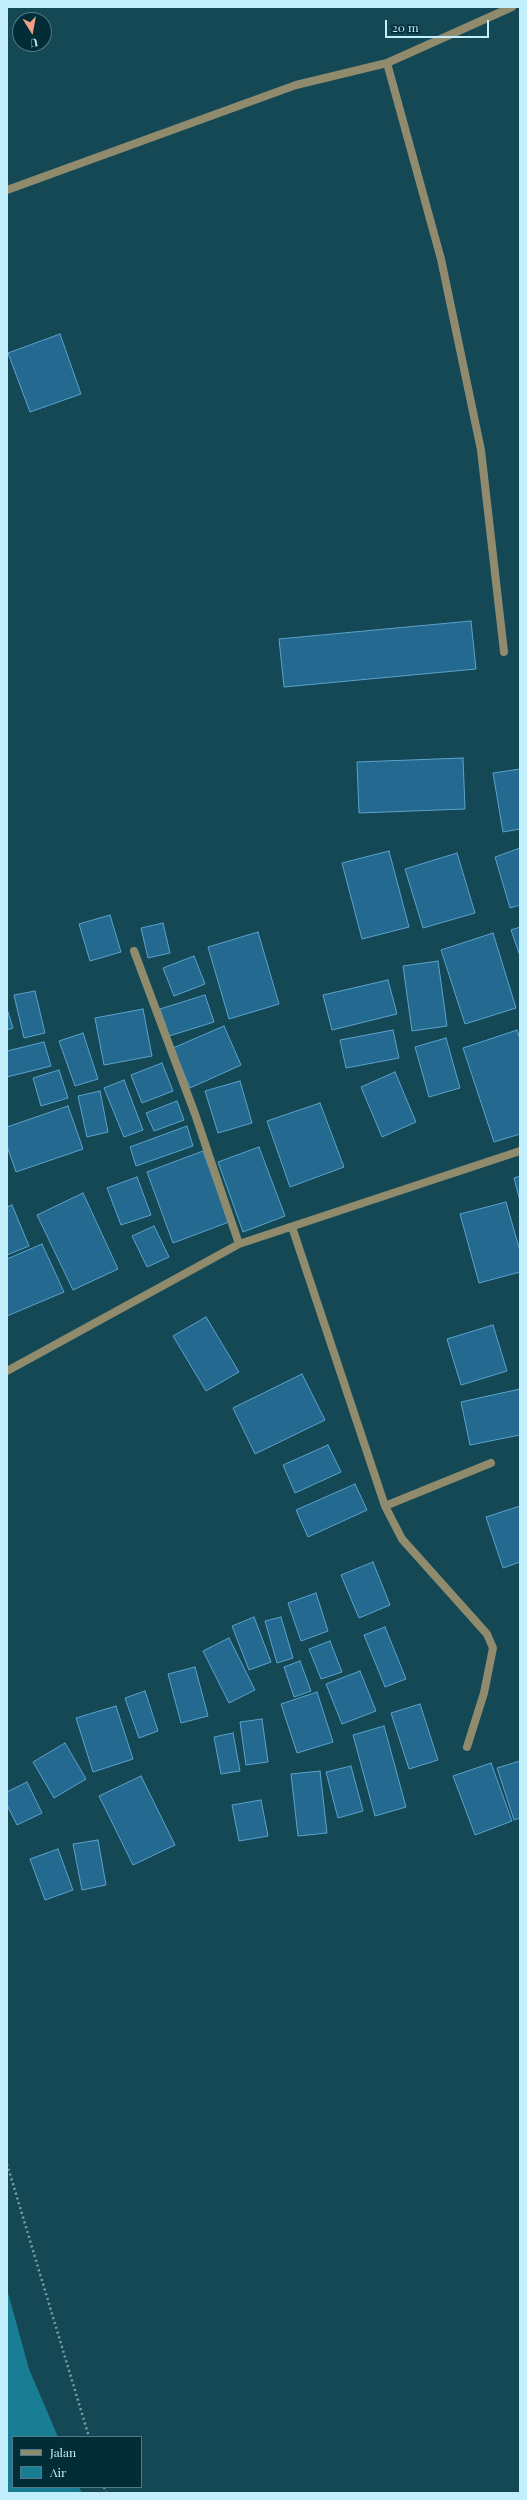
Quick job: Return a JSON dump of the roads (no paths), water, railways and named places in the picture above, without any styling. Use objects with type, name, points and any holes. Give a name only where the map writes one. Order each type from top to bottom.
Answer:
[{"type":"street","points":[[7,190],[296,85],[387,63],[512,7]]},
{"type":"street","points":[[387,63],[441,258],[481,450],[504,652]]},
{"type":"street","points":[[134,951],[195,1114],[238,1244]]},
{"type":"street","points":[[7,1371],[238,1244],[520,1150]]},
{"type":"street","points":[[292,1227],[385,1506],[402,1538],[487,1634],[493,1648],[484,1693],[467,1747]]},
{"type":"street","points":[[385,1506],[491,1463]]},
{"type":"water","points":[[7,2289],[29,2369],[58,2436],[12,2436],[12,2488],[80,2488],[82,2493],[7,2493]]}]
